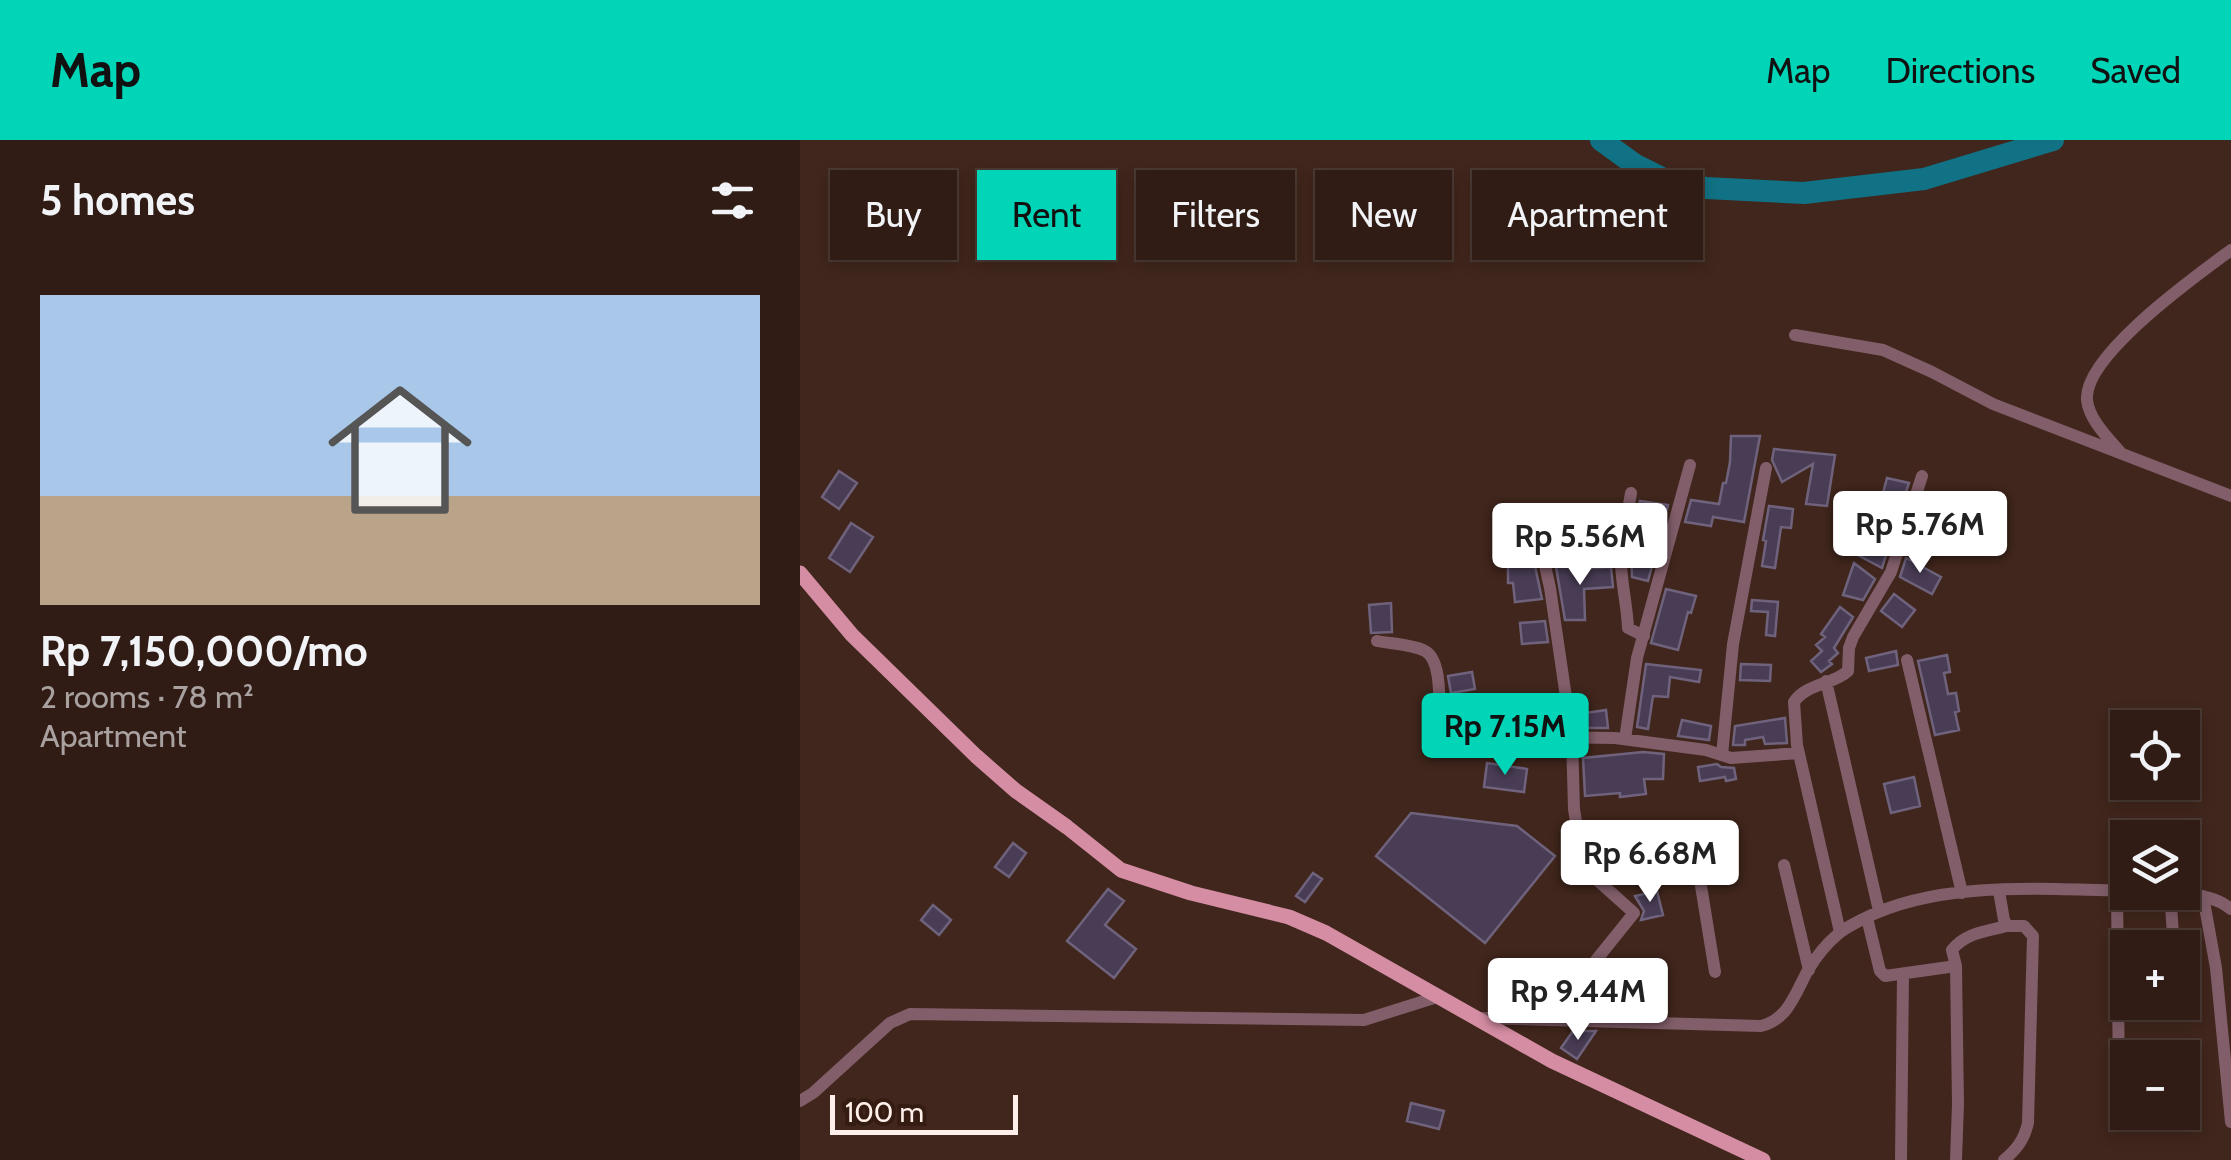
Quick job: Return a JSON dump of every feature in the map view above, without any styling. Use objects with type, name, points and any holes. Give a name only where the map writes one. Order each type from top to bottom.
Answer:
[{"type":"main road","points":[[800,573],[852,635],[976,756],[1121,870],[1191,893],[1289,916],[1552,1060],[1763,1160]]},
{"type":"street","points":[[2123,454],[2089,409],[2088,392],[2093,376],[2105,358],[2164,301],[2231,250]]},
{"type":"street","points":[[1795,335],[1884,350],[1994,404],[2231,496]]},
{"type":"street","points":[[1624,739],[1637,658],[1690,465]]},
{"type":"street","points":[[1722,755],[1733,644],[1766,468]]},
{"type":"street","points":[[1840,932],[1799,752],[1794,702],[1799,694],[1826,680],[1842,677],[1850,668],[1853,637],[1891,572],[1922,476]]},
{"type":"street","points":[[1631,493],[1620,562],[1628,628],[1644,636]]},
{"type":"street","points":[[1548,1020],[1634,913],[1584,866],[1574,809],[1572,738],[1542,552],[1547,546],[1620,549]]},
{"type":"street","points":[[1377,641],[1424,650],[1432,656],[1437,669],[1440,730],[1444,734],[1624,739],[1706,750],[1730,758],[1799,752]]},
{"type":"street","points":[[1907,660],[1962,893]]},
{"type":"street","points":[[1826,680],[1873,915],[1880,971],[1890,977],[1956,966]]},
{"type":"street","points":[[1584,866],[1728,827]]},
{"type":"street","points":[[1692,837],[1715,972]]},
{"type":"street","points":[[1784,864],[1808,970]]},
{"type":"street","points":[[1474,1018],[1771,1024],[1791,1004],[1820,952],[1840,932],[1873,915],[1923,899],[1962,893],[2110,890]]},
{"type":"street","points":[[1999,891],[2007,926]]},
{"type":"street","points":[[2200,896],[2231,909]]},
{"type":"street","points":[[2203,896],[2216,968],[2231,1122]]},
{"type":"street","points":[[2120,1040],[2122,910]]},
{"type":"street","points":[[1956,1160],[1956,966],[1952,950],[1972,935],[2024,926],[2033,936],[2028,1123],[2025,1137],[2004,1160]]},
{"type":"street","points":[[1902,1160],[1903,975]]},
{"type":"street","points":[[800,1102],[890,1023],[910,1014],[1364,1020],[1438,998]]},
{"type":"building","points":[[1731,436],[1760,436],[1744,522],[1713,517],[1711,526],[1685,522],[1691,500],[1719,504],[1730,462]]},
{"type":"building","points":[[1774,449],[1835,455],[1827,506],[1806,504],[1813,464],[1782,482],[1772,460]]},
{"type":"building","points":[[839,471],[857,483],[839,509],[822,497]]},
{"type":"building","points":[[1887,478],[1909,483],[1904,498],[1883,493]]},
{"type":"building","points":[[1640,501],[1668,505],[1661,533],[1635,530]]},
{"type":"building","points":[[1769,506],[1793,509],[1791,528],[1781,527],[1775,568],[1762,566]]},
{"type":"building","points":[[851,523],[873,537],[850,572],[829,558]]},
{"type":"building","points":[[1867,524],[1894,530],[1882,568],[1854,553],[1857,541],[1863,542]]},
{"type":"building","points":[[1631,550],[1655,555],[1648,581],[1632,577]]},
{"type":"building","points":[[1906,558],[1941,577],[1932,594],[1900,577]]},
{"type":"building","points":[[1854,563],[1875,579],[1863,600],[1843,595]]},
{"type":"building","points":[[1577,565],[1577,569],[1611,567],[1613,587],[1584,589],[1585,620],[1565,620],[1556,567]]},
{"type":"building","points":[[1508,566],[1535,566],[1542,599],[1515,602],[1513,583],[1508,583]]},
{"type":"building","points":[[1666,589],[1696,596],[1678,650],[1651,643]]},
{"type":"building","points":[[1894,594],[1915,610],[1902,627],[1881,611]]},
{"type":"building","points":[[1752,600],[1778,602],[1775,636],[1766,635],[1768,612],[1751,611]]},
{"type":"building","points":[[1391,603],[1392,632],[1371,633],[1369,605]]},
{"type":"building","points":[[1840,607],[1853,617],[1834,648],[1838,653],[1829,661],[1832,664],[1821,672],[1811,661],[1822,651],[1816,645],[1825,637],[1821,634]]},
{"type":"building","points":[[1545,621],[1548,642],[1522,644],[1520,623]]},
{"type":"building","points":[[1896,651],[1898,665],[1869,671],[1866,658]]},
{"type":"building","points":[[1947,655],[1950,672],[1944,673],[1948,694],[1956,693],[1959,730],[1935,735],[1918,661]]},
{"type":"building","points":[[1646,664],[1701,670],[1699,682],[1670,677],[1668,697],[1653,696],[1648,729],[1637,727]]},
{"type":"building","points":[[1741,664],[1771,665],[1770,681],[1740,680]]},
{"type":"building","points":[[1472,672],[1475,689],[1451,693],[1448,676]]},
{"type":"building","points":[[1606,710],[1608,728],[1581,728],[1579,714]]},
{"type":"building","points":[[1450,714],[1479,714],[1478,726],[1450,725]]},
{"type":"building","points":[[1785,718],[1787,743],[1765,744],[1763,737],[1745,740],[1745,745],[1733,745],[1735,726]]},
{"type":"building","points":[[1682,720],[1711,726],[1709,740],[1678,736]]},
{"type":"building","points":[[1643,752],[1664,754],[1663,779],[1644,779],[1646,794],[1585,796],[1583,758]]},
{"type":"building","points":[[1487,763],[1527,769],[1524,792],[1484,787]]},
{"type":"building","points":[[1717,764],[1734,768],[1736,779],[1700,781],[1698,767]]},
{"type":"building","points":[[1914,777],[1920,806],[1891,813],[1884,784]]},
{"type":"building","points":[[1411,813],[1517,826],[1555,856],[1485,943],[1376,856]]},
{"type":"building","points":[[1013,843],[1026,853],[1009,877],[995,867]]},
{"type":"building","points":[[1313,873],[1322,879],[1305,902],[1296,896]]},
{"type":"building","points":[[1108,889],[1124,901],[1105,925],[1136,949],[1114,978],[1067,941]]},
{"type":"building","points":[[1657,891],[1663,915],[1641,920],[1644,911],[1635,896]]},
{"type":"building","points":[[933,905],[951,920],[939,935],[921,920]]},
{"type":"building","points":[[1573,1031],[1596,1031],[1577,1059],[1561,1048]]},
{"type":"building","points":[[1411,1103],[1444,1111],[1439,1129],[1407,1121]]},
{"type":"waterway","points":[[1601,140],[1634,164],[1666,180],[1706,188],[1804,193],[1924,179],[2053,140]]}]
